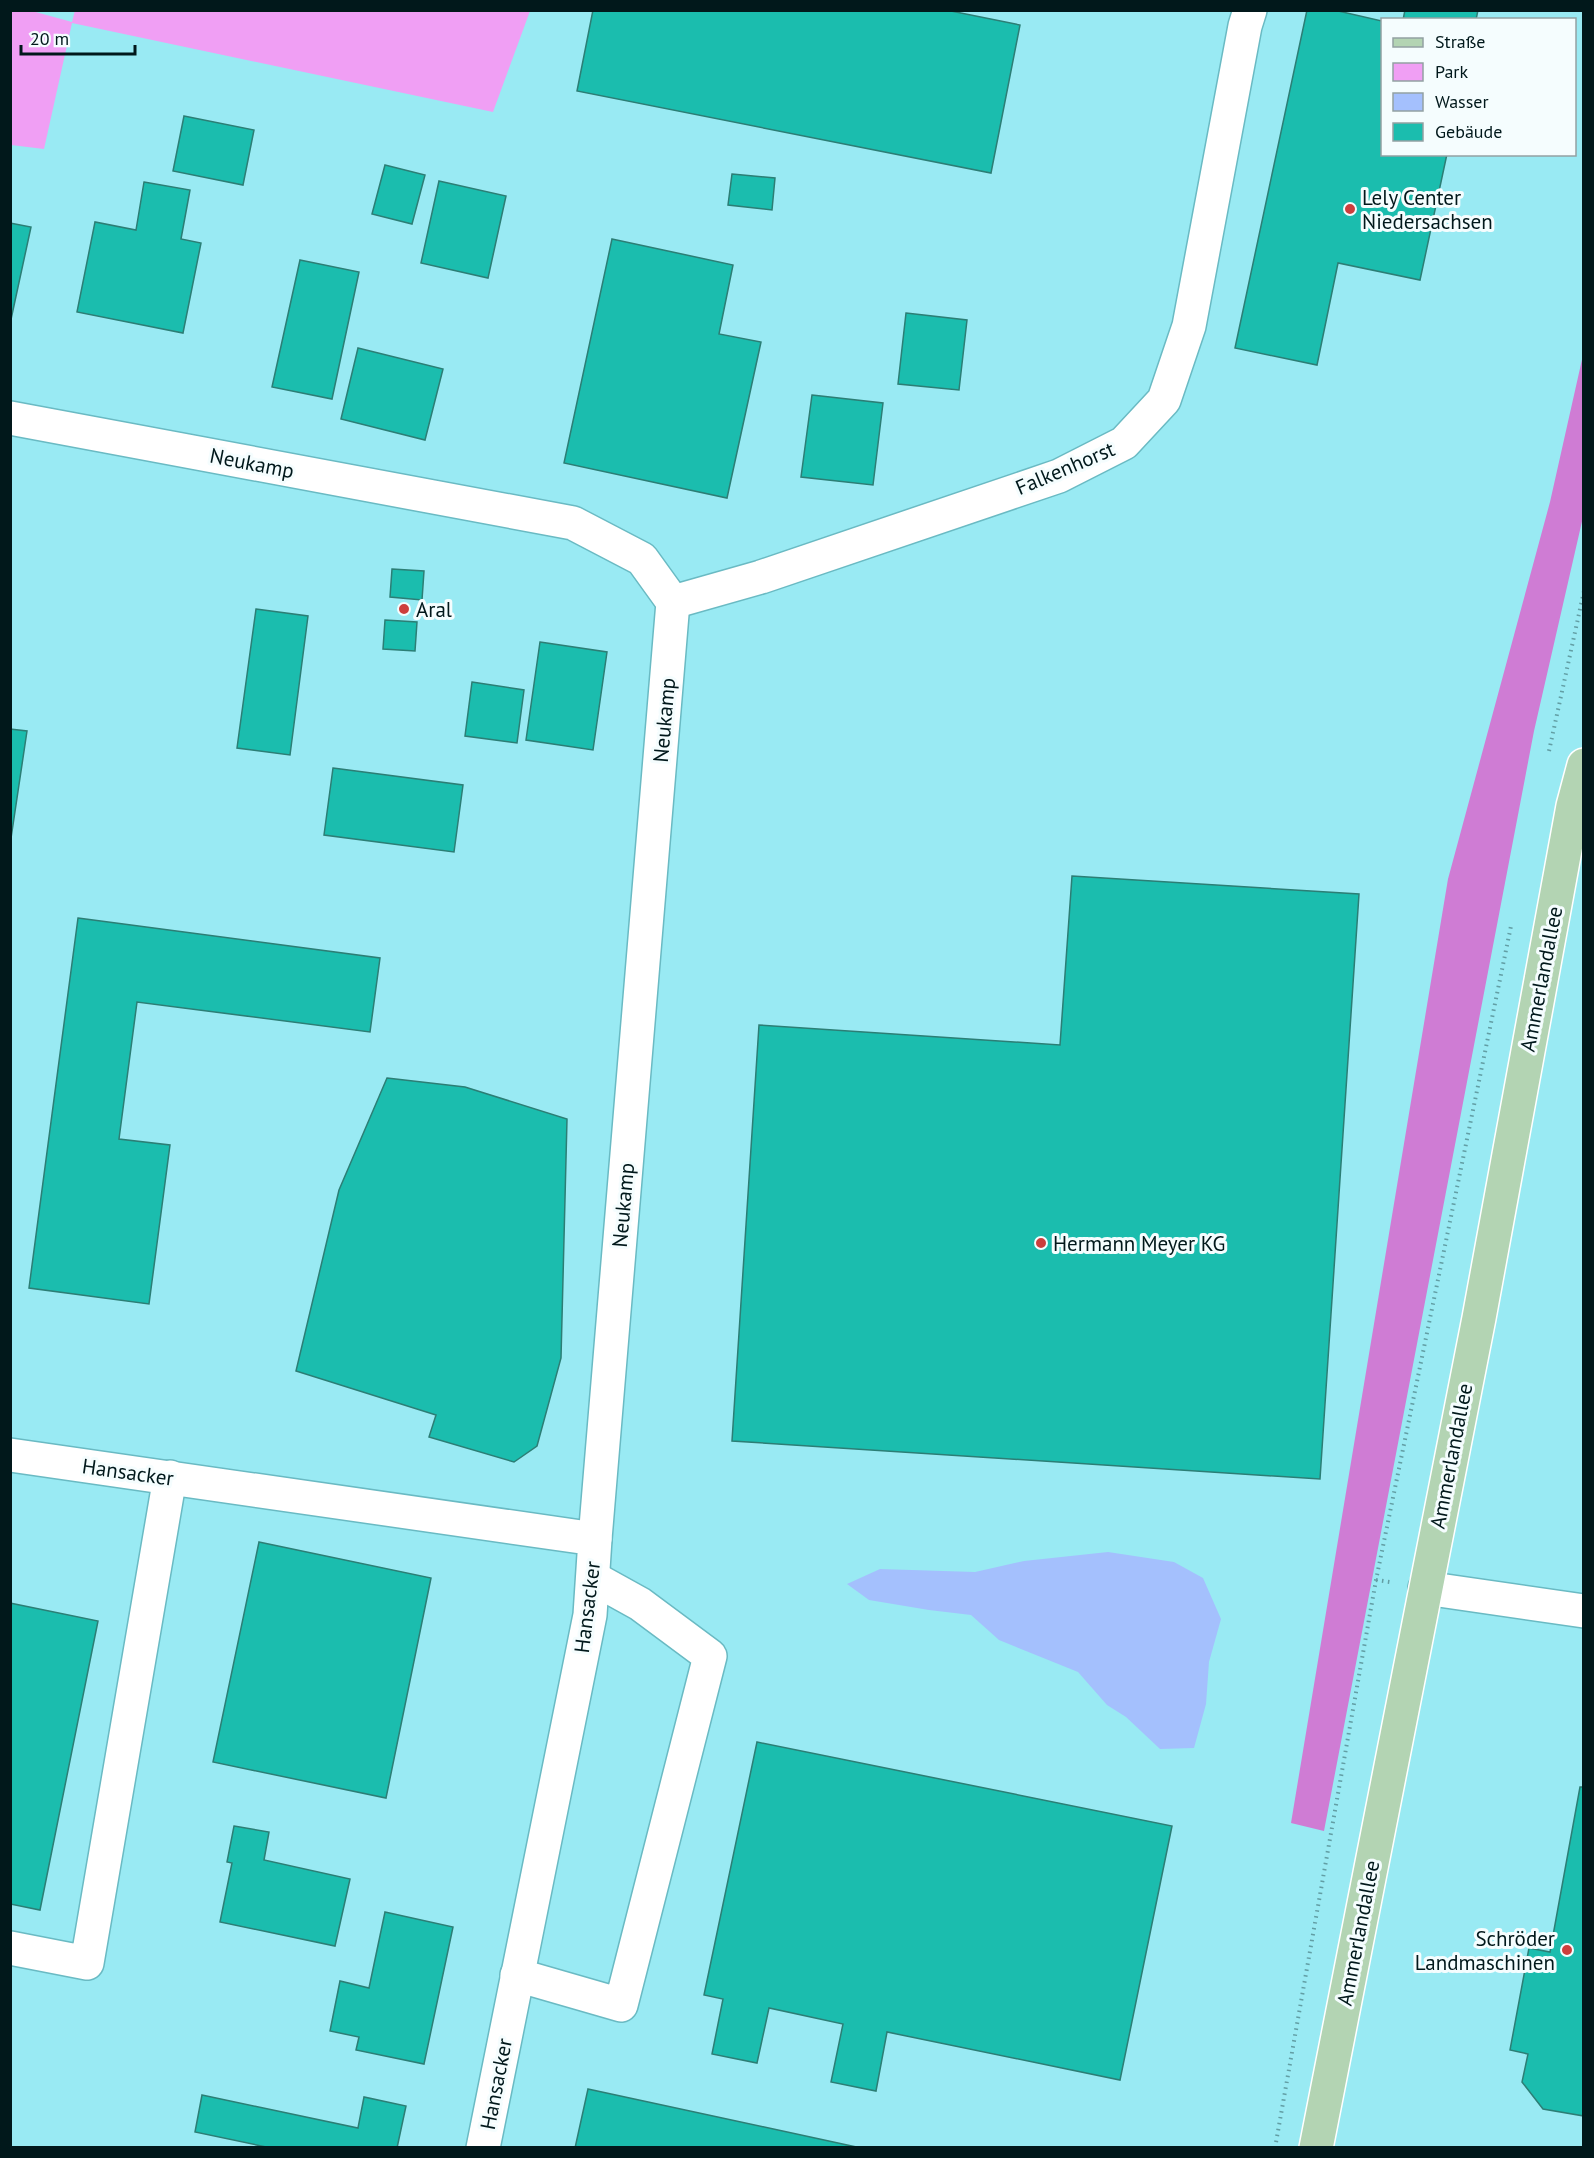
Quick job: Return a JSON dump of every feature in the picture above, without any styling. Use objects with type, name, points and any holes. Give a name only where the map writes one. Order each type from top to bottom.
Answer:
[{"type":"main road","name":"Ammerlandallee","points":[[1316,2148],[1480,1308],[1573,806],[1584,765]]},
{"type":"street","name":"Falkenhorst","points":[[673,602],[761,577],[1059,476],[1124,442],[1164,400],[1189,326],[1245,26],[1250,10]]},
{"type":"street","name":"Neukamp","points":[[10,418],[573,523],[642,559],[673,602],[595,1539]]},
{"type":"street","name":"Hansacker","points":[[10,1455],[595,1539],[590,1615],[483,2148]]},
{"type":"street","points":[[10,1948],[87,1963],[170,1478]]},
{"type":"street","points":[[517,1975],[621,2005],[710,1656],[640,1604],[593,1578]]},
{"type":"street","points":[[1425,1588],[1584,1611]]},
{"type":"path","points":[[1549,752],[1584,591]]},
{"type":"path","points":[[1275,2148],[1376,1580],[1512,924]]},
{"type":"green space","points":[[75,10],[530,11],[493,112],[72,23],[44,149],[11,145],[11,11],[32,11],[72,22]]},
{"type":"shaded area","points":[[1583,355],[1583,517],[1534,731],[1324,1831],[1291,1823],[1448,879],[1550,502]]},
{"type":"water","points":[[1108,1552],[1174,1562],[1203,1578],[1221,1619],[1209,1662],[1206,1704],[1194,1748],[1160,1749],[1126,1717],[1107,1705],[1078,1672],[999,1640],[971,1615],[869,1600],[847,1584],[880,1569],[975,1572],[1024,1561]]},
{"type":"building","points":[[593,10],[946,10],[1020,25],[991,173],[577,91]]},
{"type":"building","name":"Lely Center Niedersachsen","points":[[1307,10],[1334,10],[1381,21],[1381,156],[1447,156],[1420,280],[1338,263],[1317,365],[1235,348]]},
{"type":"building","points":[[1405,10],[1478,10],[1476,18],[1403,18]]},
{"type":"building","points":[[184,116],[254,130],[243,185],[173,171]]},
{"type":"building","points":[[385,165],[425,175],[412,224],[372,214]]},
{"type":"building","points":[[732,174],[775,178],[772,210],[728,205]]},
{"type":"building","points":[[439,181],[506,196],[488,278],[421,263]]},
{"type":"building","points":[[144,182],[190,190],[181,239],[201,243],[183,333],[77,312],[95,222],[136,230]]},
{"type":"building","points":[[10,223],[31,227],[10,324]]},
{"type":"building","points":[[612,239],[733,265],[719,334],[761,342],[727,498],[564,463]]},
{"type":"building","points":[[300,260],[359,272],[332,399],[272,387]]},
{"type":"building","points":[[906,313],[967,320],[959,390],[898,384]]},
{"type":"building","points":[[358,348],[443,369],[425,440],[341,419]]},
{"type":"building","points":[[812,395],[883,403],[873,485],[801,477]]},
{"type":"building","points":[[392,569],[424,571],[422,600],[390,597]]},
{"type":"building","points":[[256,609],[308,616],[290,755],[237,748]]},
{"type":"building","points":[[385,620],[417,622],[415,651],[383,649]]},
{"type":"building","points":[[540,642],[607,652],[593,750],[526,740]]},
{"type":"building","points":[[472,682],[524,690],[517,743],[465,736]]},
{"type":"building","points":[[10,729],[27,731],[10,845]]},
{"type":"building","points":[[333,768],[463,785],[454,852],[324,835]]},
{"type":"building","name":"Hermann Meyer KG","points":[[1072,876],[1359,894],[1320,1479],[732,1441],[759,1025],[1060,1045]]},
{"type":"building","points":[[78,918],[380,958],[370,1032],[137,1002],[119,1139],[170,1145],[149,1304],[29,1288]]},
{"type":"building","points":[[387,1078],[465,1087],[567,1119],[561,1358],[537,1446],[514,1462],[429,1437],[436,1415],[296,1371],[339,1190]]},
{"type":"building","points":[[259,1542],[431,1578],[386,1798],[213,1762]]},
{"type":"building","points":[[10,1603],[98,1621],[40,1910],[10,1904]]},
{"type":"building","points":[[757,1742],[1172,1826],[1120,2080],[887,2032],[876,2091],[831,2082],[843,2024],[769,2008],[757,2063],[712,2054],[723,1999],[704,1995]]},
{"type":"building","name":"Schröder Landmaschinen","points":[[1580,1787],[1584,1787],[1584,2116],[1543,2109],[1522,2082],[1528,2054],[1510,2050],[1529,1948],[1550,1952]]},
{"type":"building","points":[[234,1826],[269,1832],[264,1860],[350,1879],[335,1946],[220,1922],[232,1863],[227,1862]]},
{"type":"building","points":[[385,1912],[453,1927],[424,2064],[356,2050],[359,2037],[330,2031],[340,1981],[369,1988]]},
{"type":"building","points":[[588,2089],[861,2148],[575,2148]]},
{"type":"building","points":[[202,2095],[358,2128],[364,2097],[406,2106],[397,2148],[271,2148],[195,2132]]},
{"type":"place","name":"Lely Center Niedersachsen","points":[[1350,209]]},
{"type":"place","name":"Aral","points":[[404,609]]},
{"type":"place","name":"Hermann Meyer KG","points":[[1041,1243]]},
{"type":"place","name":"Schröder Landmaschinen","points":[[1567,1950]]}]
